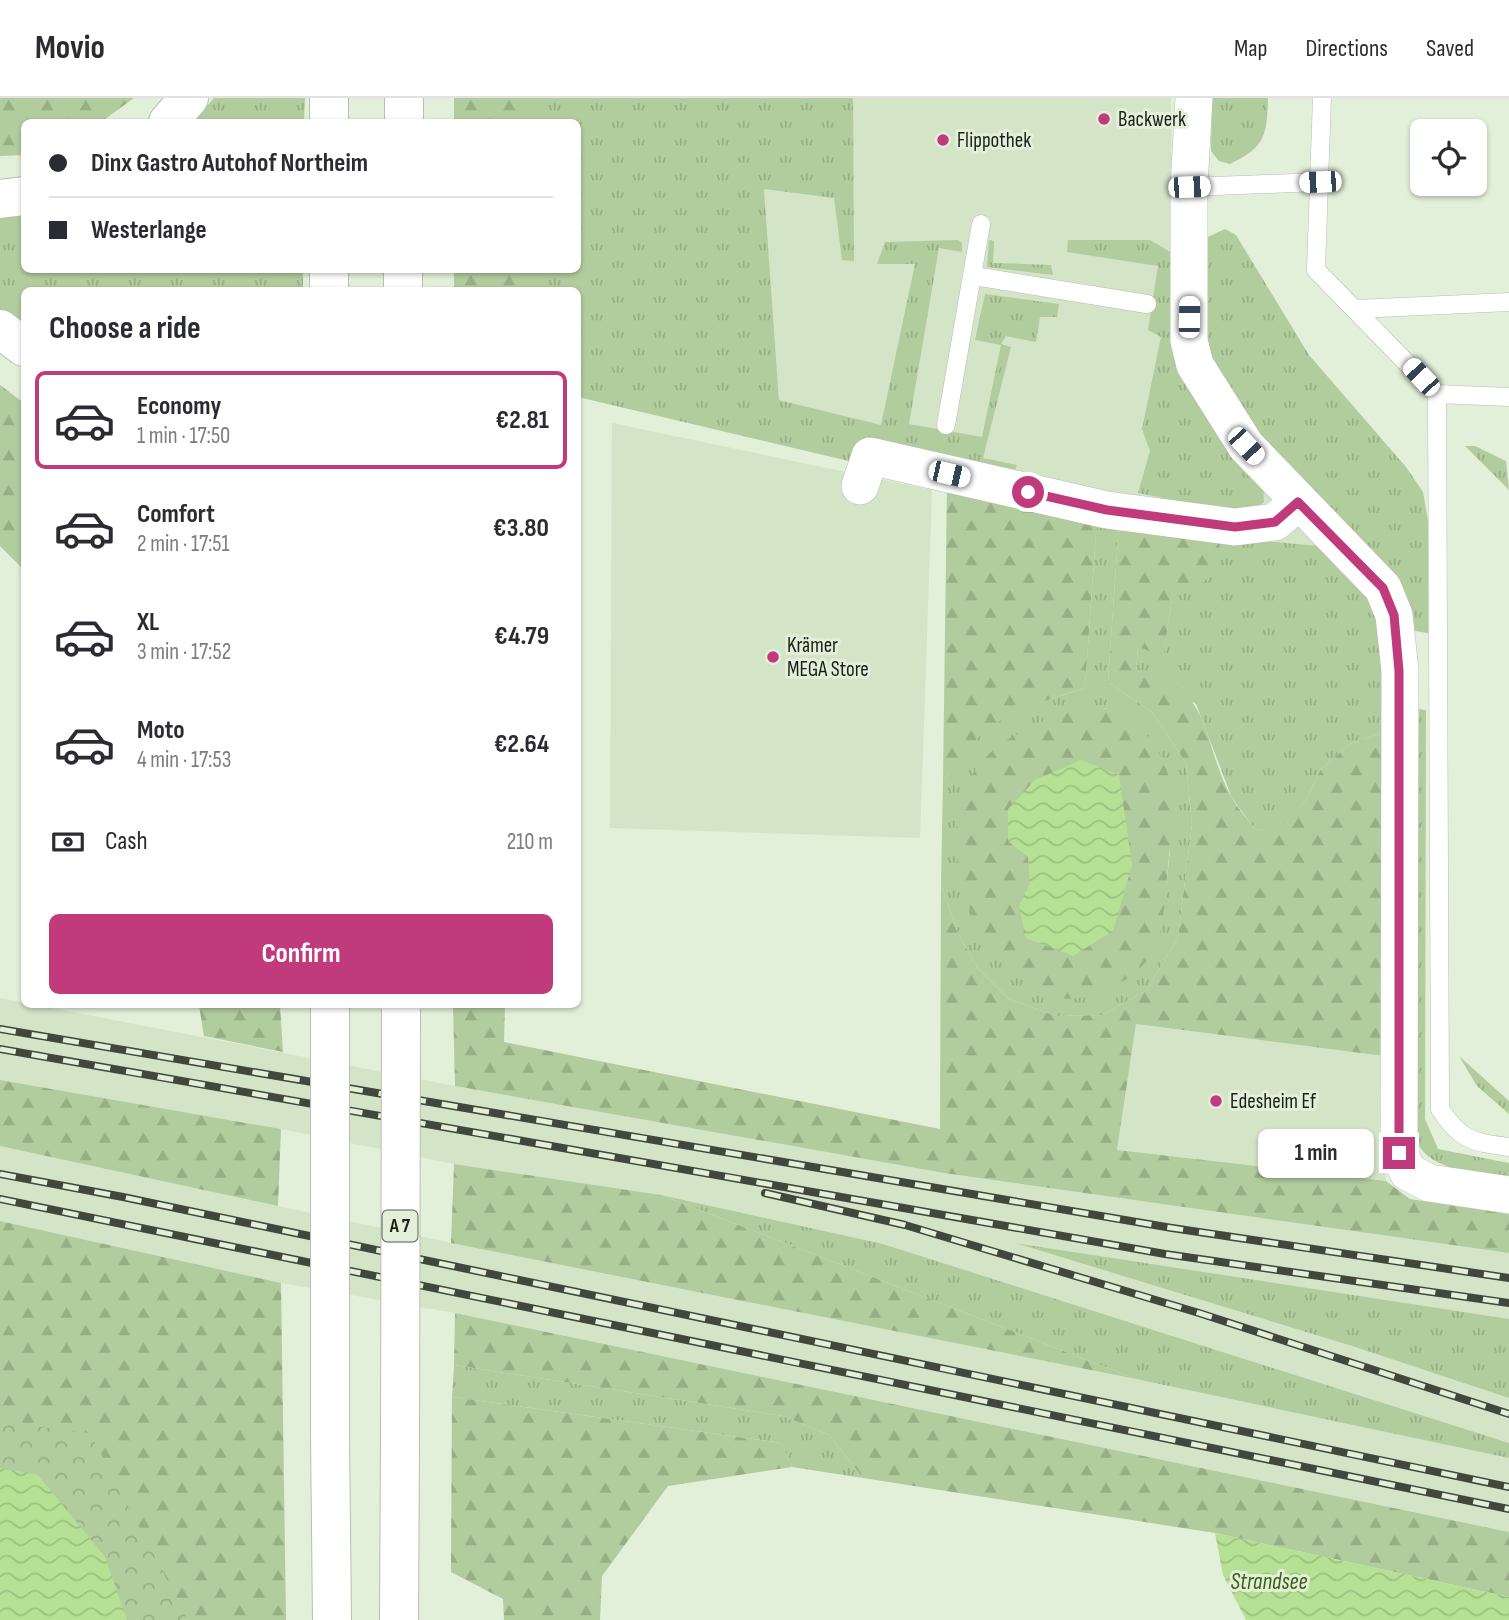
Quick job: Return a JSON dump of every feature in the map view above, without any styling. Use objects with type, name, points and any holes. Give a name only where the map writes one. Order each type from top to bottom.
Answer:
[{"type":"highway","points":[[172,119],[189,98]]},
{"type":"highway","points":[[329,98],[329,119]]},
{"type":"highway","points":[[404,98],[404,119]]},
{"type":"highway","points":[[0,200],[21,196]]},
{"type":"highway","points":[[0,329],[21,345]]},
{"type":"highway","points":[[330,1008],[332,1620]]},
{"type":"highway","name":"A 7","points":[[399,1620],[401,1008]]},
{"type":"street","points":[[1194,98],[1189,187],[1189,341],[1195,365],[1246,446],[1383,588],[1419,668],[1399,1153],[1408,1172],[1429,1183],[1509,1195]]},
{"type":"street","points":[[860,486],[870,456],[1107,510],[1235,527],[1275,522],[1298,502]]},
{"type":"lane","points":[[1322,98],[1316,270],[1357,309],[1437,394],[1509,397]]},
{"type":"lane","points":[[1189,187],[1320,182]]},
{"type":"lane","points":[[946,425],[974,276],[981,223]]},
{"type":"lane","points":[[974,276],[1147,304]]},
{"type":"lane","points":[[1357,309],[1509,302]]},
{"type":"lane","points":[[1437,394],[1419,668],[1440,1109],[1454,1131],[1472,1142],[1509,1147]]},
{"type":"shaded area","points":[[768,98],[1171,98],[1173,355],[1190,387],[1320,546],[1220,537],[1005,498],[1016,465],[983,459],[881,426],[779,400],[764,189]]},
{"type":"shaded area","points":[[612,423],[932,490],[920,838],[610,828]]},
{"type":"shaded area","points":[[0,998],[21,1002],[21,1008],[52,1008],[455,1086],[944,1173],[1509,1253],[1509,1319],[1022,1245],[1352,1346],[1509,1398],[1509,1443],[883,1244],[661,1195],[454,1164],[281,1129],[0,1080]]},
{"type":"shaded area","points":[[1136,1024],[1384,1056],[1386,1181],[1117,1150]]},
{"type":"shaded area","points":[[0,1146],[451,1243],[1136,1379],[1509,1458],[1509,1532],[455,1313],[281,1283],[0,1221]]},
{"type":"green space","points":[[0,98],[134,98],[105,119],[21,119],[21,155],[0,156]]},
{"type":"green space","points":[[214,98],[305,98],[304,119],[196,119]]},
{"type":"green space","points":[[454,98],[523,98],[523,119],[454,119]]},
{"type":"green space","points":[[523,98],[853,98],[854,261],[842,260],[834,198],[764,189],[779,400],[881,425],[915,264],[877,264],[885,242],[958,240],[962,243],[962,252],[939,248],[909,424],[982,437],[1001,345],[975,340],[985,294],[1059,304],[1057,317],[1040,317],[1036,342],[1006,336],[1001,344],[1011,347],[983,458],[1017,465],[1005,498],[581,398],[581,287],[521,287],[521,273],[581,273],[581,119],[523,119]]},
{"type":"green space","points":[[1212,98],[1268,98],[1267,121],[1258,145],[1230,164],[1219,161],[1211,151]]},
{"type":"green space","points":[[0,214],[21,216],[21,273],[303,273],[303,287],[21,287],[21,326],[0,310]]},
{"type":"green space","points":[[1225,229],[1236,235],[1309,355],[1406,467],[1423,492],[1428,521],[1428,633],[1415,631],[1408,613],[1271,453],[1213,366],[1205,327],[1203,239]]},
{"type":"green space","points":[[989,240],[994,241],[993,263],[1051,265],[1053,275],[987,267]]},
{"type":"green space","points":[[1068,240],[1150,240],[1172,253],[1173,355],[1192,390],[1263,485],[1264,502],[1254,510],[1239,513],[1138,493],[1150,451],[1142,429],[1161,337],[1148,330],[1158,266],[1067,252]]},
{"type":"green space","points":[[454,273],[521,273],[521,287],[454,287]]},
{"type":"green space","points":[[0,385],[21,401],[21,567],[0,546]]},
{"type":"green space","points":[[1465,446],[1475,446],[1506,461],[1509,490]]},
{"type":"green space","points":[[947,484],[1097,519],[1085,688],[1020,710],[988,729],[958,760],[943,781]]},
{"type":"green space","points":[[1097,519],[1119,523],[1108,682],[1152,712],[1186,763],[1192,824],[1178,937],[1147,990],[1103,1015],[1056,1016],[1009,999],[977,967],[958,933],[941,884],[943,781],[964,749],[996,721],[1031,705],[1085,688]],"holes":[[[1077,708],[1105,708],[1127,717],[1170,852],[1163,912],[1151,954]]]},
{"type":"green space","points":[[1119,523],[1220,537],[1218,560],[1210,576],[1196,585],[1173,592],[1163,658],[1138,646],[1136,671],[1162,678],[1180,689],[1193,703],[1202,720],[1222,778],[1237,806],[1255,829],[1278,830],[1305,801],[1321,769],[1350,744],[1384,732],[1384,1056],[1136,1024],[1117,1150],[1386,1181],[1410,1199],[1509,1214],[1509,1253],[944,1173],[455,1086],[453,1008],[505,1008],[504,1042],[940,1129],[941,884],[958,933],[977,967],[1009,999],[1056,1016],[1103,1015],[1147,990],[1178,937],[1192,824],[1186,763],[1152,712],[1108,682]]},
{"type":"green space","points":[[1220,537],[1320,546],[1360,583],[1383,618],[1384,732],[1350,744],[1321,769],[1305,801],[1278,831],[1255,829],[1232,798],[1196,704],[1136,671],[1138,645],[1163,657],[1173,592]]},
{"type":"green space","points":[[1100,707],[1117,712],[1130,719],[1152,741],[1171,784],[1173,824],[1164,912],[1151,955],[1123,981],[1097,993],[1071,999],[1053,997],[1042,992],[1017,976],[998,959],[969,908],[957,846],[958,816],[965,789],[987,755],[1010,738],[1077,708]],"holes":[[[1028,857],[1073,956],[1019,906],[1030,883]]]},
{"type":"green space","points":[[1426,710],[1425,1119],[1438,1149],[1509,1163],[1509,1176],[1443,1165],[1422,1150],[1415,1139],[1415,711]]},
{"type":"green space","points":[[199,1008],[280,1008],[283,1052],[204,1036]]},
{"type":"green space","points":[[1459,1056],[1509,1101],[1509,1114],[1477,1086]]},
{"type":"green space","points":[[0,1080],[281,1129],[278,1206],[0,1146]]},
{"type":"green space","points":[[454,1164],[661,1195],[1136,1379],[451,1243]]},
{"type":"green space","points":[[661,1195],[883,1244],[1509,1443],[1509,1458],[1136,1379]]},
{"type":"green space","points":[[0,1221],[281,1283],[286,1620],[127,1620],[0,1468]]},
{"type":"green space","points":[[1015,1243],[1509,1319],[1509,1398],[1352,1346]]},
{"type":"green space","points":[[455,1313],[1509,1532],[1509,1597],[1215,1533],[863,1478],[829,1435],[783,1416],[454,1365]]},
{"type":"green space","points":[[454,1365],[783,1416],[829,1435],[863,1478],[792,1467],[781,1443],[452,1397]]},
{"type":"green space","points":[[452,1397],[781,1443],[792,1467],[668,1486],[602,1576],[600,1620],[504,1620],[503,1599],[451,1572]]},
{"type":"green space","points":[[0,1422],[90,1433],[188,1620],[0,1620]]},
{"type":"water","points":[[1081,760],[1119,775],[1132,865],[1113,931],[1073,956],[1026,938],[1019,906],[1030,883],[1028,857],[1008,841],[1008,809],[1035,780]]},
{"type":"water","points":[[0,1468],[38,1475],[105,1557],[127,1620],[0,1620]]},
{"type":"water","name":"Strandsee","points":[[1215,1533],[1509,1597],[1509,1620],[1246,1620],[1223,1575]]},
{"type":"railway","points":[[0,1029],[1172,1228],[1509,1278]]},
{"type":"railway","points":[[0,1049],[1165,1254],[1509,1303]]},
{"type":"railway","points":[[0,1174],[123,1197],[1509,1487]]},
{"type":"railway","points":[[765,1193],[905,1225],[1199,1313],[1509,1414]]},
{"type":"railway","points":[[0,1199],[1509,1509]]},
{"type":"place","name":"Backwerk","points":[[1104,119]]},
{"type":"place","name":"Flippothek","points":[[943,140]]},
{"type":"place","name":"Krämer MEGA Store","points":[[773,657]]},
{"type":"place","name":"Edesheim Ef","points":[[1216,1101]]},
{"type":"route","points":[[1028,492],[1107,510],[1235,527],[1275,522],[1298,502],[1383,588],[1394,615],[1399,671],[1399,1153]]}]
